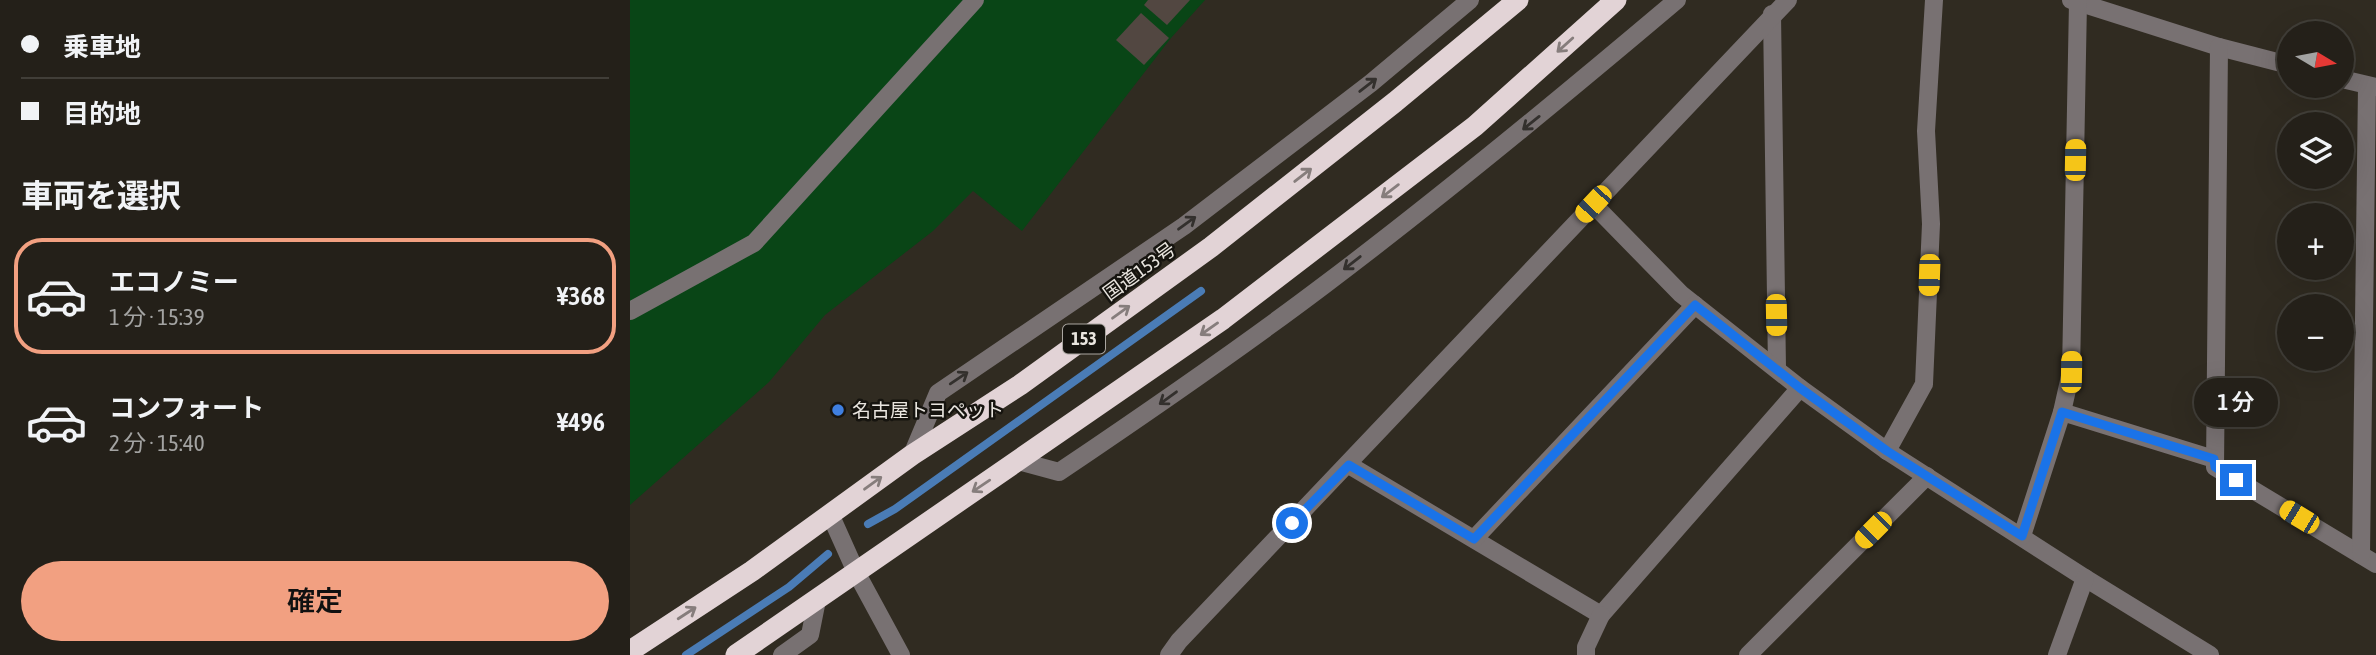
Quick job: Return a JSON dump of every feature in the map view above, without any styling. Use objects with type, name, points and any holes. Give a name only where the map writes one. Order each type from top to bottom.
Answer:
[{"type":"highway","name":"国道153号","points":[[631,650],[752,570],[912,455],[1020,386],[1253,214],[1518,0]]},
{"type":"highway","points":[[736,655],[1223,319],[1475,126],[1616,0]]},
{"type":"street","points":[[630,311],[754,243],[975,0]]},
{"type":"street","points":[[912,455],[938,393],[1184,226],[1371,83],[1470,0]]},
{"type":"street","points":[[1017,461],[1059,472],[1157,406],[1333,278],[1528,125],[1677,0]]},
{"type":"street","points":[[1169,655],[1179,641],[1788,0]]},
{"type":"street","points":[[1887,451],[1924,384],[1931,224],[1926,131],[1934,0]]},
{"type":"street","points":[[2022,536],[2062,412],[2071,372],[2075,1],[2220,47],[2277,62]]},
{"type":"street","points":[[1772,14],[1777,369]]},
{"type":"street","points":[[2220,47],[2215,467],[2369,559]]},
{"type":"street","points":[[2369,559],[2371,86]]},
{"type":"street","points":[[1237,185],[1253,214]]},
{"type":"street","points":[[1593,204],[1681,294],[1800,388],[1887,451],[2210,655]]},
{"type":"street","points":[[1474,539],[1695,305]]},
{"type":"street","points":[[1586,655],[1586,647],[1601,615],[1800,388]]},
{"type":"street","points":[[2062,412],[2214,459]]},
{"type":"street","points":[[1349,465],[1601,615]]},
{"type":"street","points":[[1748,655],[1927,476]]},
{"type":"street","points":[[830,514],[856,572],[901,655]]},
{"type":"street","points":[[2053,655],[2085,578]]},
{"type":"street","points":[[782,655],[810,635],[817,600]]},
{"type":"green space","points":[[630,0],[1205,0],[1171,38],[1022,231],[973,191],[933,231],[825,315],[769,382],[630,505]]},
{"type":"building","points":[[1148,0],[1190,0],[1167,25],[1144,5]]},
{"type":"building","points":[[1141,13],[1169,38],[1144,65],[1116,40]]},
{"type":"waterway","points":[[868,524],[895,509],[1201,291]]},
{"type":"waterway","points":[[686,655],[789,587],[828,554]]},
{"type":"place","name":"名古屋トヨペット","points":[[838,410]]},
{"type":"route","points":[[1292,523],[1349,465],[1474,539],[1695,305],[1800,388],[1887,451],[2022,536],[2062,412],[2214,459],[2215,467],[2236,480]]}]
